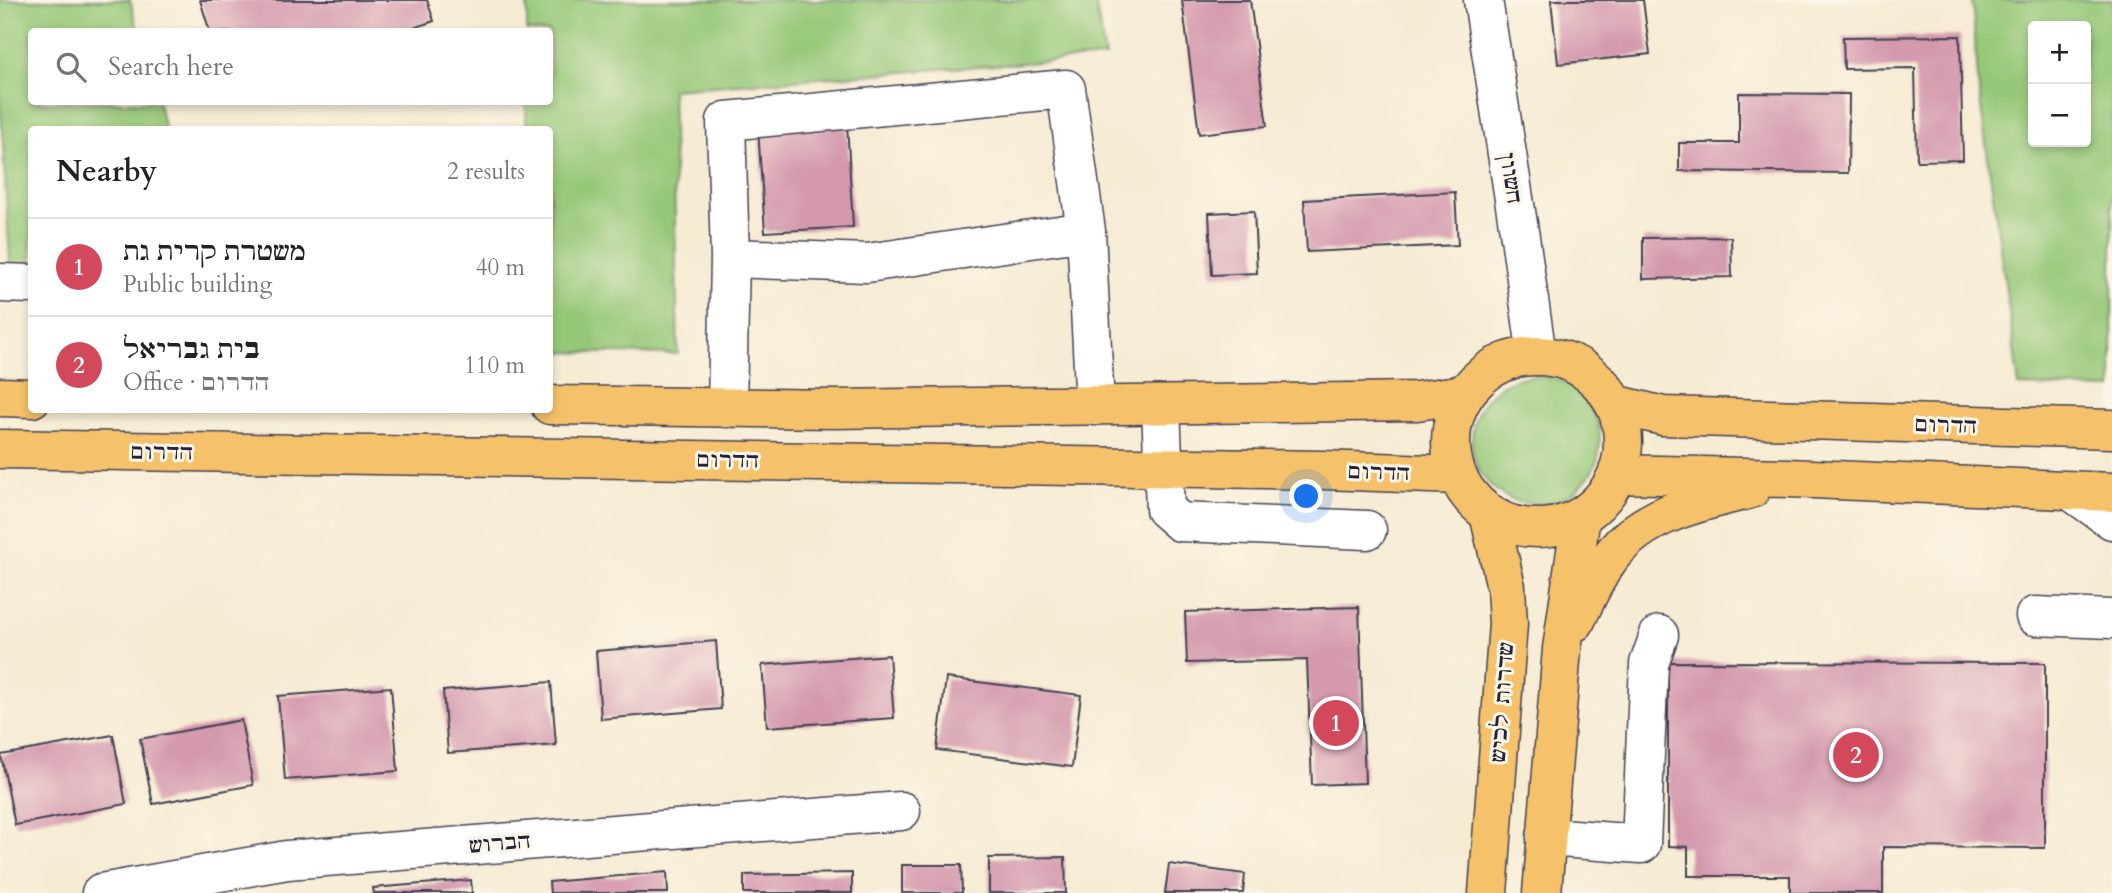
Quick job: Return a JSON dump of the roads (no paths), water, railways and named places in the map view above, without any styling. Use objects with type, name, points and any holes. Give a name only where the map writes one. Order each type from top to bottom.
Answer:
[{"type":"main road","points":[[1537,356],[1560,359],[1583,369],[1601,384],[1614,404],[1622,426],[1623,450],[1618,474],[1602,498],[1581,516],[1564,524],[1544,528],[1506,523],[1489,514],[1465,489],[1457,475],[1451,454],[1455,413],[1464,394],[1483,374],[1508,360],[1537,356]]},
{"type":"main road","points":[[553,405],[834,410],[1417,401],[1464,394]]},
{"type":"main road","points":[[0,397],[28,398]]},
{"type":"main road","name":"הדרום","points":[[1614,404],[1663,416],[2112,429]]},
{"type":"main road","name":"הדרום","points":[[0,449],[1164,467],[1457,475]]},
{"type":"main road","points":[[1618,474],[1789,478],[2112,492]]},
{"type":"main road","points":[[1562,649],[1612,555],[1643,526],[1682,508],[1789,478]]},
{"type":"main road","name":"שדרות לכיש","points":[[1488,893],[1508,624],[1506,587],[1489,514]]},
{"type":"main road","points":[[1542,893],[1562,649],[1581,516]]},
{"type":"street","name":"חשוון","points":[[1483,0],[1537,356]]},
{"type":"street","points":[[727,408],[730,258],[726,121],[1066,89],[1086,231],[1095,406]]},
{"type":"street","points":[[730,258],[867,263],[1086,231]]},
{"type":"street","points":[[0,283],[28,284]]},
{"type":"street","points":[[1161,405],[1165,509],[1180,522],[1367,530]]},
{"type":"street","points":[[2071,491],[2112,520]]},
{"type":"street","points":[[2035,616],[2112,620]]},
{"type":"street","points":[[1546,837],[1641,844],[1649,664],[1659,635]]},
{"type":"street","name":"הברוש","points":[[101,893],[289,877],[901,811]]},
{"type":"place","name":"משטרת קרית גת","points":[[1336,723]]},
{"type":"place","name":"בית גבריאל","points":[[1856,755]]}]
